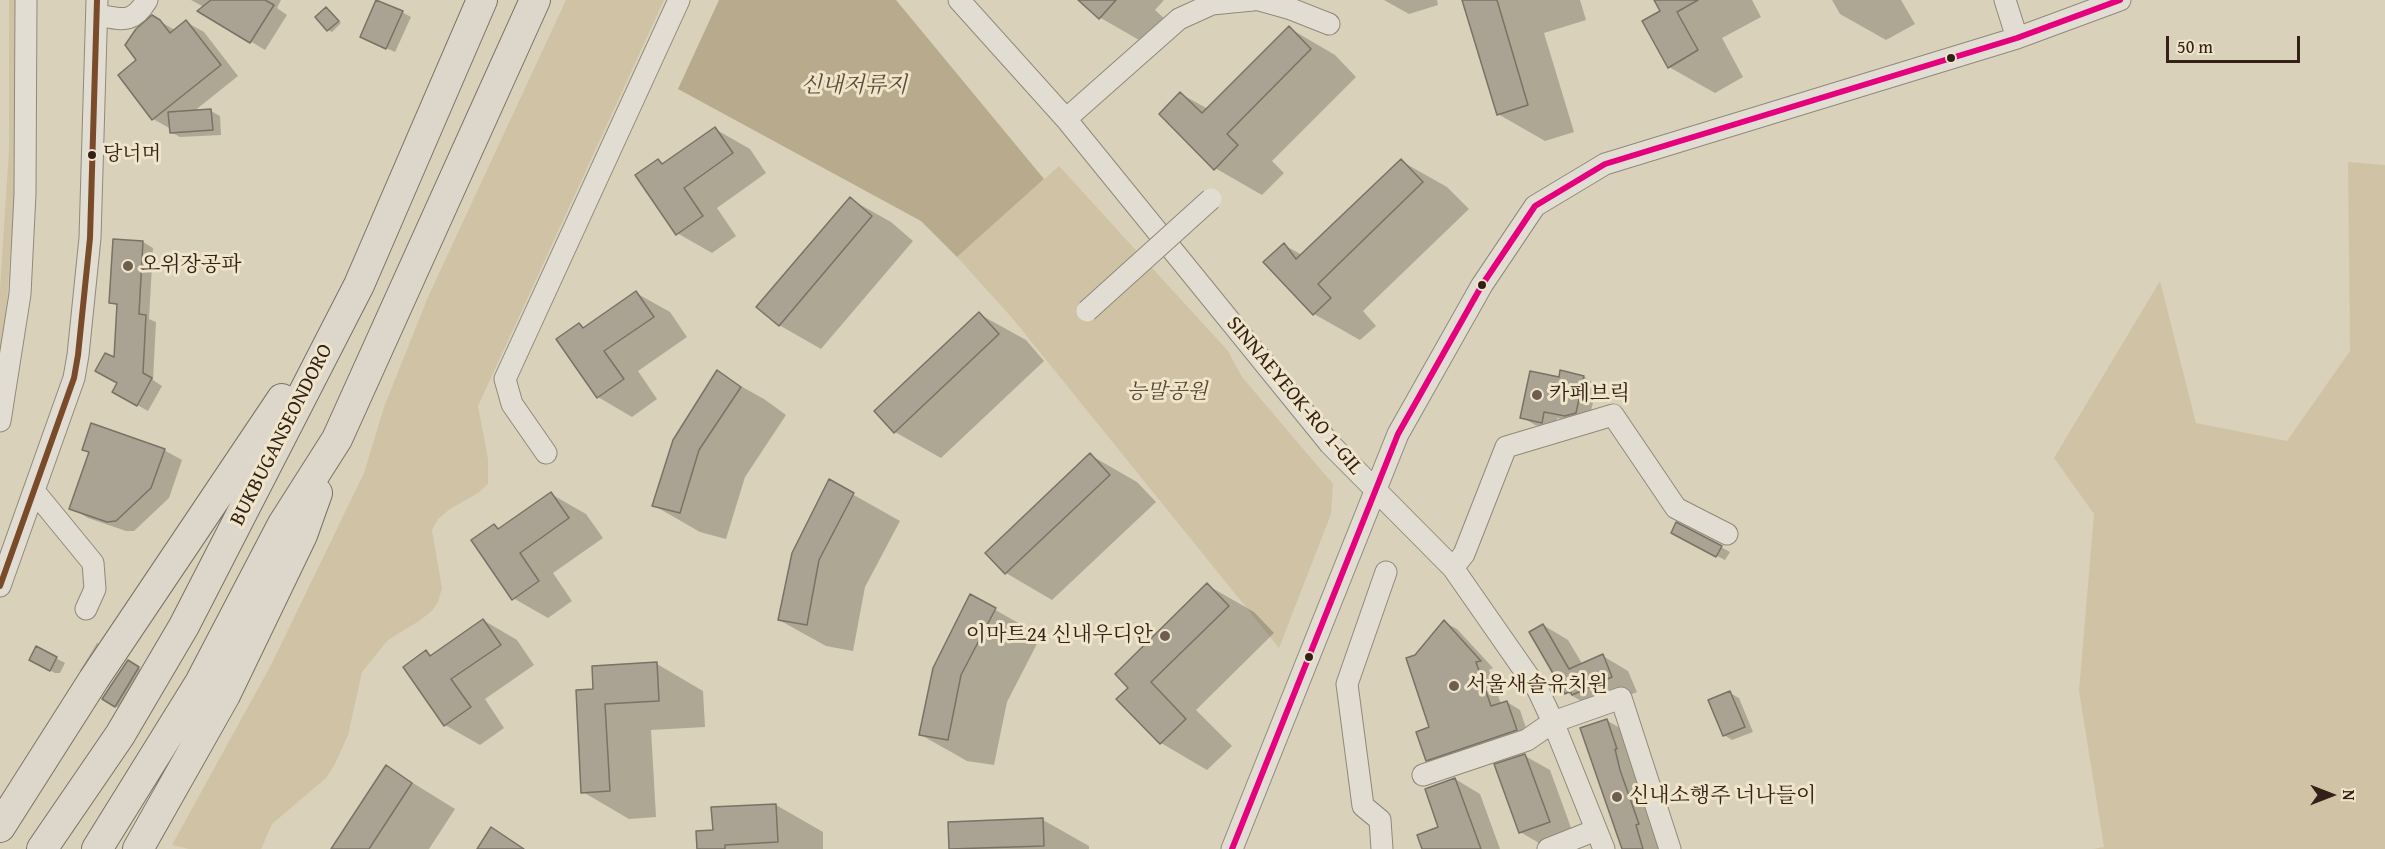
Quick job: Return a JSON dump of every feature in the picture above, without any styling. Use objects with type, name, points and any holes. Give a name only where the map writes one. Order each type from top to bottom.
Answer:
[{"type":"highway","name":"BUKBUGANSEONDORO","points":[[42,849],[120,735],[184,626],[359,285],[482,0]]},
{"type":"highway","name":"BUKBUGANSEONDORO","points":[[97,849],[200,683],[283,524],[337,439],[535,0]]},
{"type":"highway","points":[[0,826],[94,680],[359,285]]},
{"type":"highway","points":[[138,849],[235,674],[302,535],[337,439]]},
{"type":"highway","points":[[30,849],[120,735]]},
{"type":"street","points":[[0,421],[20,294],[26,194],[26,0]]},
{"type":"street","points":[[0,586],[74,378],[78,355],[90,238],[97,8],[128,19],[135,16],[147,0]]},
{"type":"street","points":[[546,453],[512,404],[505,380],[679,0]]},
{"type":"street","name":"SINNAEYEOK-RO 1-GIL","points":[[958,0],[1066,119],[1330,444],[1453,568],[1538,690],[1600,839]]},
{"type":"street","points":[[1066,119],[1179,19],[1212,4],[1253,0]]},
{"type":"street","points":[[1259,0],[1291,9],[1329,24]]},
{"type":"street","points":[[2005,0],[2018,38]]},
{"type":"street","points":[[1232,849],[1398,434],[1482,285],[1535,206],[1605,164],[2018,38],[2120,0]]},
{"type":"street","points":[[1087,311],[1211,199]]},
{"type":"street","points":[[1453,568],[1464,554],[1506,447],[1613,415],[1676,508],[1727,534]]},
{"type":"street","points":[[34,491],[93,563],[95,589],[86,609]]},
{"type":"street","points":[[1382,849],[1380,820],[1363,806],[1347,684],[1386,572]]},
{"type":"street","points":[[1423,775],[1527,740],[1553,722],[1621,698],[1670,849]]},
{"type":"street","points":[[1548,849],[1600,839]]},
{"type":"green space","points":[[9,0],[17,0],[17,157],[6,318],[0,355],[0,290],[9,149]]},
{"type":"green space","points":[[566,0],[664,0],[478,406],[488,459],[488,484],[478,493],[450,509],[438,519],[432,530],[442,588],[438,602],[432,611],[419,621],[388,640],[362,672],[348,735],[335,764],[326,778],[272,824],[261,849],[189,849],[172,845],[271,665],[364,473],[384,407],[428,297]]},
{"type":"green space","points":[[2348,162],[2385,165],[2385,849],[2093,849],[2104,847],[2079,691],[2094,514],[2054,458],[2160,281],[2196,423],[2287,441],[2350,351]]},
{"type":"green space","name":"능말공원","points":[[1059,166],[1228,351],[1242,377],[1333,484],[1331,514],[1279,648],[1013,319],[957,257]]},
{"type":"water","name":"신내저류지","points":[[719,0],[896,0],[1044,179],[957,257],[921,221],[678,89]]},
{"type":"building","points":[[211,0],[265,0],[274,5],[250,43],[197,11]]},
{"type":"building","points":[[376,0],[403,11],[386,49],[360,37]]},
{"type":"building","points":[[1078,0],[1116,0],[1099,19]]},
{"type":"building","points":[[1462,0],[1497,0],[1528,105],[1497,115]]},
{"type":"building","points":[[1654,0],[1698,0],[1677,12],[1698,50],[1668,68],[1642,21],[1660,11]]},
{"type":"building","points":[[326,7],[339,21],[327,31],[315,17]]},
{"type":"building","points":[[152,15],[160,20],[170,33],[186,20],[221,65],[152,120],[118,75],[136,60],[125,45],[136,29]]},
{"type":"building","points":[[1289,26],[1311,49],[1227,134],[1238,145],[1214,170],[1159,114],[1180,92],[1202,113]]},
{"type":"building","points":[[211,109],[213,130],[170,133],[168,112]]},
{"type":"building","points":[[715,127],[733,153],[684,188],[703,216],[676,235],[635,175],[658,159],[662,164]]},
{"type":"building","points":[[1401,159],[1423,182],[1318,284],[1331,298],[1313,315],[1263,262],[1284,243],[1296,259]]},
{"type":"building","points":[[850,197],[872,216],[779,326],[756,307]]},
{"type":"building","points":[[113,239],[143,241],[139,314],[146,315],[143,373],[152,378],[137,406],[112,392],[117,383],[95,371],[105,353],[114,357],[117,304],[109,303]]},
{"type":"building","points":[[636,291],[654,317],[604,351],[624,379],[597,398],[556,339],[579,323],[583,328]]},
{"type":"building","points":[[979,312],[999,334],[894,433],[874,411]]},
{"type":"building","points":[[717,370],[741,387],[699,450],[680,513],[652,506],[673,440]]},
{"type":"building","points":[[1560,370],[1584,376],[1576,413],[1565,416],[1544,412],[1542,423],[1520,418],[1530,371],[1559,377]]},
{"type":"building","points":[[91,423],[165,449],[151,488],[116,521],[107,522],[69,509],[89,452],[82,450]]},
{"type":"building","points":[[1090,453],[1110,475],[1005,574],[985,553]]},
{"type":"building","points":[[829,479],[854,493],[819,560],[807,625],[778,620],[792,553]]},
{"type":"building","points":[[551,492],[569,518],[520,553],[539,581],[512,600],[471,540],[494,524],[498,529]]},
{"type":"building","points":[[1676,522],[1722,546],[1716,557],[1671,533]]},
{"type":"building","points":[[1207,583],[1229,606],[1151,682],[1186,719],[1160,744],[1116,699],[1128,688],[1115,674]]},
{"type":"building","points":[[970,594],[996,608],[961,675],[948,740],[919,735],[933,668]]},
{"type":"building","points":[[483,619],[501,645],[451,679],[471,707],[444,726],[403,667],[426,650],[430,656]]},
{"type":"building","points":[[1444,620],[1481,661],[1476,662],[1491,706],[1507,701],[1517,730],[1426,761],[1416,732],[1429,727],[1406,658],[1415,655]]},
{"type":"building","points":[[1543,624],[1569,669],[1603,654],[1612,677],[1572,695],[1570,691],[1565,694],[1529,632]]},
{"type":"building","points":[[36,646],[57,657],[50,671],[29,660]]},
{"type":"building","points":[[128,660],[139,667],[115,707],[102,699]]},
{"type":"building","points":[[657,662],[659,701],[605,704],[610,791],[581,793],[576,690],[593,689],[592,666]]},
{"type":"building","points":[[1730,691],[1745,727],[1723,736],[1708,700]]},
{"type":"building","name":"신내소행주 너나들이","points":[[1607,719],[1617,749],[1615,749],[1620,770],[1639,824],[1636,825],[1643,849],[1622,849],[1580,728]]},
{"type":"building","points":[[1525,754],[1550,822],[1519,833],[1494,764]]},
{"type":"building","points":[[386,765],[412,783],[369,849],[331,849]]},
{"type":"building","points":[[1455,778],[1481,849],[1422,849],[1417,835],[1438,827],[1425,789]]},
{"type":"building","points":[[776,804],[778,842],[725,845],[725,849],[697,849],[696,831],[713,830],[711,807]]},
{"type":"building","points":[[1043,818],[1044,846],[949,849],[948,822]]},
{"type":"building","points":[[491,827],[524,849],[477,849]]},
{"type":"transit line","points":[[0,586],[74,378],[78,355],[90,238],[97,0]]},
{"type":"transit line","points":[[1232,849],[1398,434],[1482,285],[1535,206],[1605,164],[2017,38],[2120,0]]},
{"type":"place","name":"당너머","points":[[92,155]]},
{"type":"place","name":"오위장공파","points":[[128,266]]},
{"type":"place","name":"카페브릭","points":[[1537,395]]},
{"type":"place","name":"이마트24 신내우디안","points":[[1165,636]]},
{"type":"place","name":"서울새솔유치원","points":[[1454,686]]},
{"type":"place","name":"신내소행주 너나들이","points":[[1617,797]]}]
